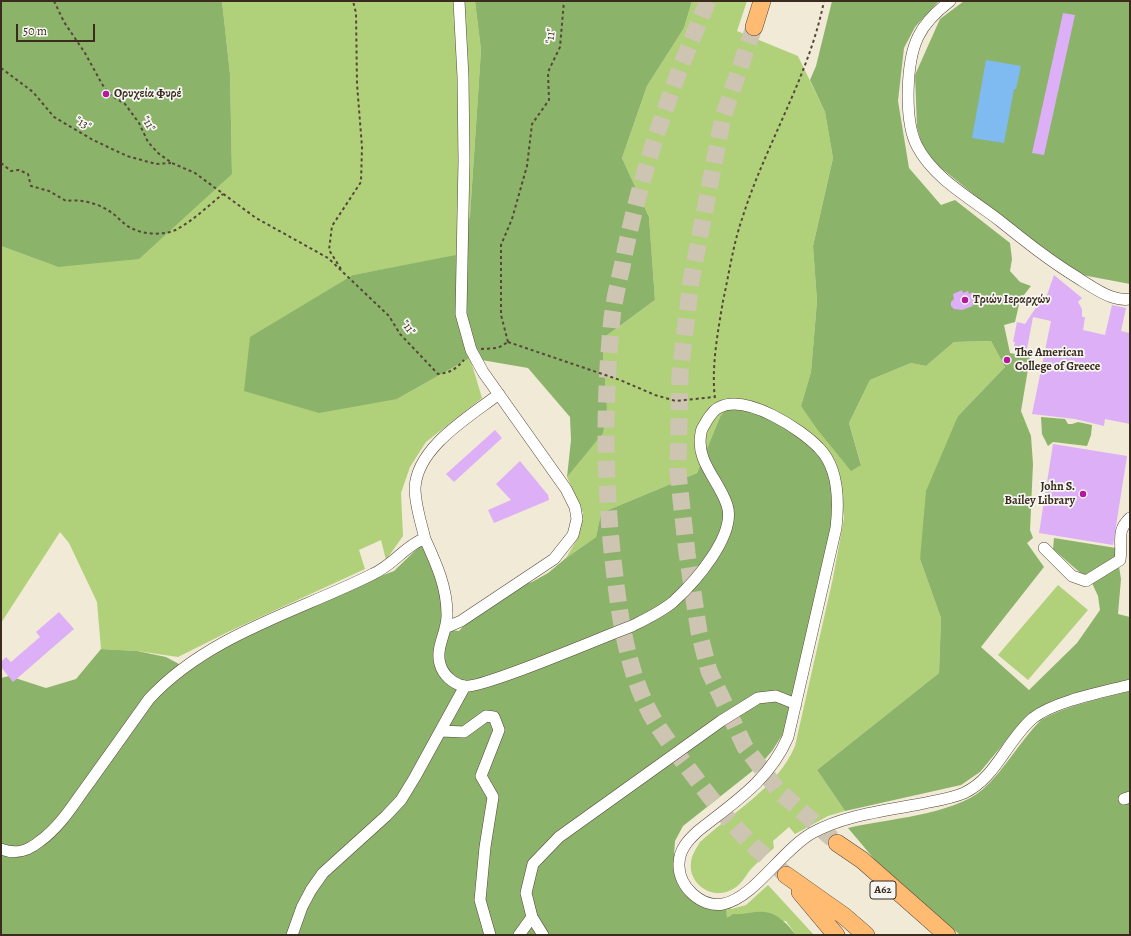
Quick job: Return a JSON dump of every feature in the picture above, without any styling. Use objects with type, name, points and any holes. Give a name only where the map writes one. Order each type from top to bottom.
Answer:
[{"type":"highway","points":[[754,26],[762,1]]},
{"type":"highway","name":"Α62","points":[[930,935],[837,843],[862,860],[947,935]]},
{"type":"highway","points":[[836,935],[786,875],[844,916],[866,935]]},
{"type":"street","points":[[445,628],[461,621],[554,559],[573,535],[577,519],[575,507],[566,489],[483,372],[472,350],[461,314],[464,161],[463,77],[459,1]]},
{"type":"street","points":[[950,1],[922,28],[912,55],[909,87],[910,120],[913,138],[921,154],[947,180],[1063,268],[1112,297],[1122,300],[1130,299]]},
{"type":"street","points":[[499,394],[430,450],[421,464],[416,477],[415,495],[426,539],[443,584],[448,615],[439,650],[440,664],[444,673],[453,682],[465,686],[502,676],[632,626],[672,602],[695,581],[710,560],[724,535],[729,519],[728,506],[718,485],[703,460],[700,448],[701,432],[717,402],[760,410],[800,432],[820,449],[827,459],[835,479],[838,508],[836,528],[788,737],[770,770],[754,786],[690,838],[681,853],[679,865],[681,878],[692,894],[704,902],[716,904],[738,898],[795,846],[822,828],[858,817],[930,802],[963,793],[974,788],[984,779],[1027,725],[1038,715],[1087,696],[1130,685]]},
{"type":"street","points":[[1044,548],[1072,576],[1086,581],[1120,560],[1122,549],[1120,535],[1122,525],[1130,518]]},
{"type":"street","points":[[1,849],[15,853],[26,850],[40,842],[50,833],[69,811],[149,699],[164,683],[182,669],[201,656],[248,630],[382,570],[413,544],[426,539]]},
{"type":"street","points":[[292,935],[302,907],[311,890],[328,869],[386,816],[401,800],[465,686]]},
{"type":"street","points":[[543,935],[532,917],[526,893],[533,864],[559,837],[721,721],[758,698],[776,696],[796,704]]},
{"type":"street","points":[[441,731],[464,732],[486,716],[494,717],[499,730],[481,776],[493,797],[485,847],[480,900],[490,935]]},
{"type":"street","points":[[519,935],[532,917]]},
{"type":"path","name":"\"11\"","points":[[54,1],[64,22],[85,53],[102,84],[109,94],[125,104],[139,124],[148,142],[158,153],[172,163],[195,173],[256,218],[328,258],[389,316],[400,334],[438,374],[448,373],[458,367],[472,350]]},
{"type":"path","points":[[343,272],[329,250],[332,226],[361,182],[362,147],[357,84],[356,13],[353,1]]},
{"type":"path","name":"\"11\"","points":[[508,342],[501,314],[501,245],[512,218],[527,166],[532,124],[549,100],[548,72],[560,47],[564,1]]},
{"type":"path","points":[[472,350],[489,350],[504,346],[508,342],[620,380],[655,396],[676,401],[717,402],[714,378],[718,329],[741,219],[799,79],[817,27],[824,1]]},
{"type":"path","name":"\"13\"","points":[[1,68],[33,92],[54,117],[93,140],[127,156],[156,164],[172,163]]},
{"type":"path","points":[[1,163],[11,171],[19,170],[28,174],[31,186],[49,191],[66,201],[76,200],[89,202],[110,211],[131,228],[151,233],[168,232],[179,229],[223,194]]},
{"type":"green space","points":[[1,1],[222,1],[230,74],[232,174],[139,259],[58,267],[1,246]]},
{"type":"green space","points":[[222,1],[475,1],[481,50],[470,216],[456,256],[353,275],[397,399],[470,358],[482,398],[426,442],[410,467],[401,493],[403,536],[386,560],[381,540],[359,550],[365,569],[230,631],[178,657],[137,651],[101,649],[97,602],[69,543],[60,532],[1,623],[1,246],[58,267],[232,174],[230,74]]},
{"type":"green space","points":[[475,1],[692,1],[684,28],[647,86],[622,158],[649,217],[655,300],[602,339],[607,408],[603,433],[567,477],[571,440],[570,417],[528,368],[470,358],[397,399],[319,413],[244,391],[250,337],[353,275],[456,255],[470,216],[481,50]]},
{"type":"green space","points":[[692,1],[747,1],[737,31],[798,56],[825,112],[833,158],[813,246],[817,301],[811,372],[801,406],[861,464],[849,423],[870,380],[911,363],[926,366],[954,342],[991,341],[1005,367],[958,416],[920,559],[941,618],[939,673],[817,770],[845,811],[828,816],[795,834],[789,827],[773,841],[774,848],[751,869],[739,884],[733,889],[722,893],[708,891],[697,883],[691,870],[692,856],[700,842],[766,787],[787,761],[795,746],[833,578],[844,518],[839,483],[720,417],[697,473],[601,513],[596,537],[566,558],[576,541],[583,513],[567,477],[583,455],[607,408],[602,339],[655,300],[649,217],[622,158],[647,86],[684,28]]},
{"type":"green space","points":[[832,1],[939,1],[915,27],[904,48],[898,101],[909,168],[941,205],[955,200],[1010,243],[1012,259],[1010,271],[1020,282],[1031,286],[1020,300],[1015,322],[1004,325],[1010,353],[1030,357],[1021,411],[1031,436],[1033,464],[1030,530],[1033,538],[1027,543],[1044,567],[981,647],[1029,690],[1077,643],[1100,610],[1098,596],[1092,583],[1053,549],[1054,538],[1116,548],[1121,579],[1118,614],[1130,617],[1130,679],[1051,703],[1033,711],[1024,719],[980,772],[961,785],[845,811],[817,770],[939,673],[941,618],[920,559],[926,491],[958,416],[1005,367],[991,341],[954,342],[926,366],[911,363],[870,380],[849,423],[861,465],[851,471],[817,429],[801,406],[811,372],[817,301],[813,246],[833,158],[825,112],[810,80],[816,66]]},
{"type":"green space","points":[[964,1],[1130,1],[1130,284],[1077,274],[1025,236],[967,189],[935,163],[923,149],[917,127],[915,75],[940,19]]},
{"type":"green space","points":[[734,400],[766,408],[828,453],[835,510],[786,729],[772,751],[760,765],[683,826],[675,841],[674,855],[676,868],[697,896],[726,905],[727,918],[733,914],[760,912],[769,913],[782,920],[796,935],[1,935],[1,678],[9,676],[46,688],[76,679],[101,649],[137,651],[166,657],[190,670],[238,639],[331,595],[394,571],[420,546],[430,548],[444,605],[441,622],[442,629],[459,631],[476,612],[506,589],[532,582],[548,573],[596,537],[601,513],[697,473],[720,417]]},
{"type":"green space","points":[[1041,417],[1065,419],[1068,424],[1078,422],[1092,425],[1091,435],[1087,446],[1053,442],[1048,446],[1042,434]]},
{"type":"green space","points":[[1058,585],[1088,610],[1028,680],[998,655]]},
{"type":"green space","points":[[1130,691],[1130,935],[960,935],[875,860],[848,828],[936,811],[969,798],[982,790],[998,774],[1041,720],[1073,706]]},
{"type":"green space","points":[[768,885],[814,935],[796,935],[786,921],[727,919],[726,905],[730,905],[731,909],[746,905]]},
{"type":"water","points":[[986,60],[1021,66],[1016,89],[1014,89],[1004,143],[972,138]]},
{"type":"building","points":[[1063,13],[1075,15],[1044,155],[1032,153]]},
{"type":"building","points":[[1054,275],[1082,298],[1078,302],[1082,309],[1082,317],[1085,317],[1083,330],[1105,335],[1112,305],[1126,308],[1121,331],[1130,333],[1130,424],[1105,419],[1104,426],[1075,419],[1032,414],[1051,321],[1033,317],[1027,349],[1014,346],[1015,342],[1013,342],[1017,322],[1025,324],[1039,303],[1047,295]]},
{"type":"building","name":"Τριών Ιεραρχών","points":[[962,290],[963,293],[968,291],[969,294],[973,292],[977,302],[972,303],[973,306],[962,310],[954,309],[951,306],[951,302],[954,299],[953,294]]},
{"type":"building","points":[[495,430],[502,438],[454,482],[446,474]]},
{"type":"building","name":"John S. Bailey Library","points":[[1053,444],[1127,456],[1113,545],[1039,533]]},
{"type":"building","points":[[520,461],[548,495],[549,500],[494,523],[488,510],[511,500],[496,484]]},
{"type":"building","points":[[59,612],[74,629],[13,682],[1,667],[1,662],[6,657],[11,662],[40,637],[36,632]]},
{"type":"tunnel","points":[[708,1],[681,66],[647,165],[637,199],[615,299],[609,347],[606,405],[606,464],[609,522],[617,591],[627,651],[639,689],[654,721],[719,808],[749,841],[786,875]]},
{"type":"tunnel","points":[[754,27],[723,117],[691,281],[680,373],[678,473],[687,553],[699,632],[709,671],[745,747],[778,790],[837,843]]},
{"type":"place","name":"Ορυχεία Φυρέ","points":[[106,94]]},
{"type":"place","name":"Τριών Ιεραρχών","points":[[965,300]]},
{"type":"place","name":"The American College of Greece","points":[[1007,360]]},
{"type":"place","name":"John S. Bailey Library","points":[[1083,494]]}]
